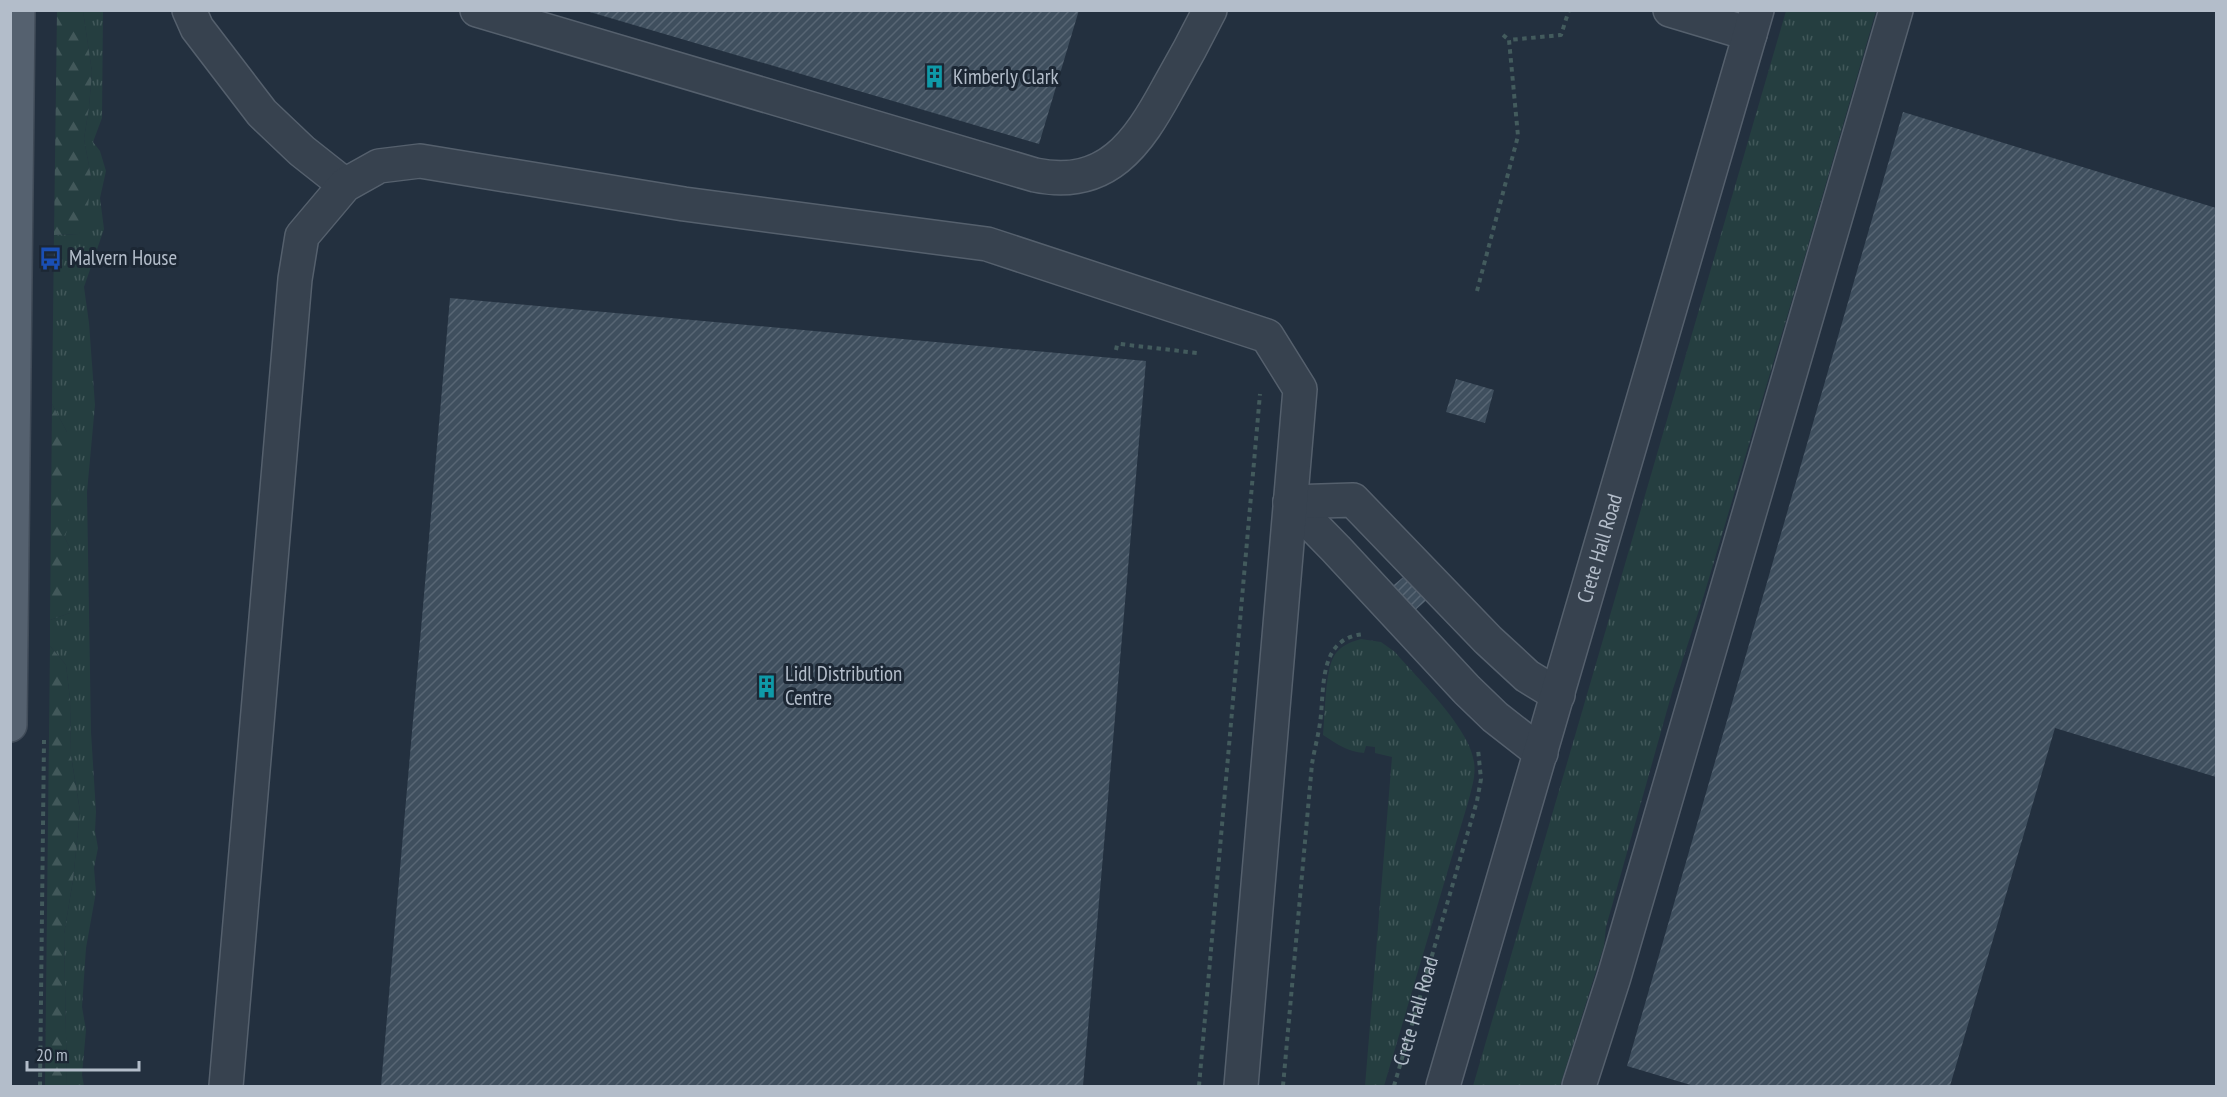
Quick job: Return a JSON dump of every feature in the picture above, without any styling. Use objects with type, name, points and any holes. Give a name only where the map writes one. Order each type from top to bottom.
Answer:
[{"type":"main road","points":[[10,725],[18,10]]},
{"type":"street","points":[[189,10],[197,28],[262,113],[302,151],[345,184]]},
{"type":"street","points":[[477,10],[1035,176],[1065,178],[1098,171],[1120,157],[1131,146],[1150,121],[1210,10]]},
{"type":"street","points":[[1670,10],[1753,22]]},
{"type":"street","points":[[1579,1086],[1614,977],[1896,10]]},
{"type":"street","name":"Crete Hall Road","points":[[1443,1086],[1753,22]]},
{"type":"street","points":[[226,1086],[295,279],[302,236],[345,184],[379,166],[426,162],[684,204],[987,244],[1267,336],[1300,389],[1241,1086]]},
{"type":"street","points":[[1290,502],[1353,500],[1488,640],[1527,676],[1558,695]]},
{"type":"street","points":[[1290,502],[1467,690],[1495,717],[1541,753]]},
{"type":"path","points":[[1509,40],[1560,35],[1563,32],[1569,10]]},
{"type":"path","points":[[1477,291],[1518,136],[1509,40],[1503,35]]},
{"type":"path","points":[[1116,350],[1117,345],[1120,344],[1199,354]]},
{"type":"path","points":[[1199,1086],[1260,390]]},
{"type":"path","points":[[1283,1086],[1312,765],[1320,725],[1326,670],[1329,657],[1338,644],[1357,635],[1371,634]]},
{"type":"path","name":"Crete Hall Road","points":[[1394,1086],[1477,801],[1482,779],[1479,752],[1475,742]]},
{"type":"green space","points":[[57,11],[83,11],[92,72],[84,139],[91,177],[87,217],[79,234],[54,235]]},
{"type":"green space","points":[[83,11],[103,11],[102,118],[93,142],[100,151],[106,171],[100,198],[104,229],[84,287],[95,405],[87,492],[91,732],[95,831],[98,848],[94,868],[96,892],[86,948],[82,1007],[86,1030],[82,1075],[84,1086],[67,1086],[64,934],[73,880],[80,811],[71,755],[70,699],[66,665],[50,646],[50,620],[70,613],[70,548],[64,536],[67,432],[52,404],[54,235],[79,234],[91,177],[84,139],[92,72]]},
{"type":"green space","points":[[1786,11],[1876,11],[1704,595],[1673,689],[1606,927],[1604,946],[1560,1086],[1473,1086]]},
{"type":"green space","points":[[52,404],[67,432],[69,527],[64,536],[70,548],[70,613],[50,620]]},
{"type":"green space","points":[[1361,639],[1381,642],[1395,652],[1429,689],[1463,734],[1474,762],[1469,799],[1384,1086],[1365,1086],[1392,757],[1375,753],[1375,747],[1366,746],[1364,753],[1353,751],[1323,735],[1331,663],[1342,647]]},
{"type":"green space","points":[[50,646],[66,665],[70,699],[71,756],[80,811],[73,880],[64,934],[67,1086],[45,1086]]},
{"type":"building","name":"Kimberly Clark","points":[[583,10],[1079,10],[1039,144]]},
{"type":"building","points":[[1903,112],[2216,208],[2216,777],[2055,728],[1950,1086],[1694,1086],[1627,1066]]},
{"type":"building","points":[[54,250],[61,250],[61,267],[54,267]]},
{"type":"building","name":"Lidl Distribution Centre","points":[[450,298],[1146,361],[1083,1086],[381,1086]]},
{"type":"building","points":[[1456,379],[1494,390],[1485,423],[1446,412]]},
{"type":"building","points":[[1407,574],[1429,598],[1413,612],[1390,588]]},
{"type":"place","name":"Kimberly Clark","points":[[935,77]]},
{"type":"place","name":"Malvern House","points":[[51,258]]},
{"type":"place","name":"Lidl Distribution Centre","points":[[767,686]]}]
